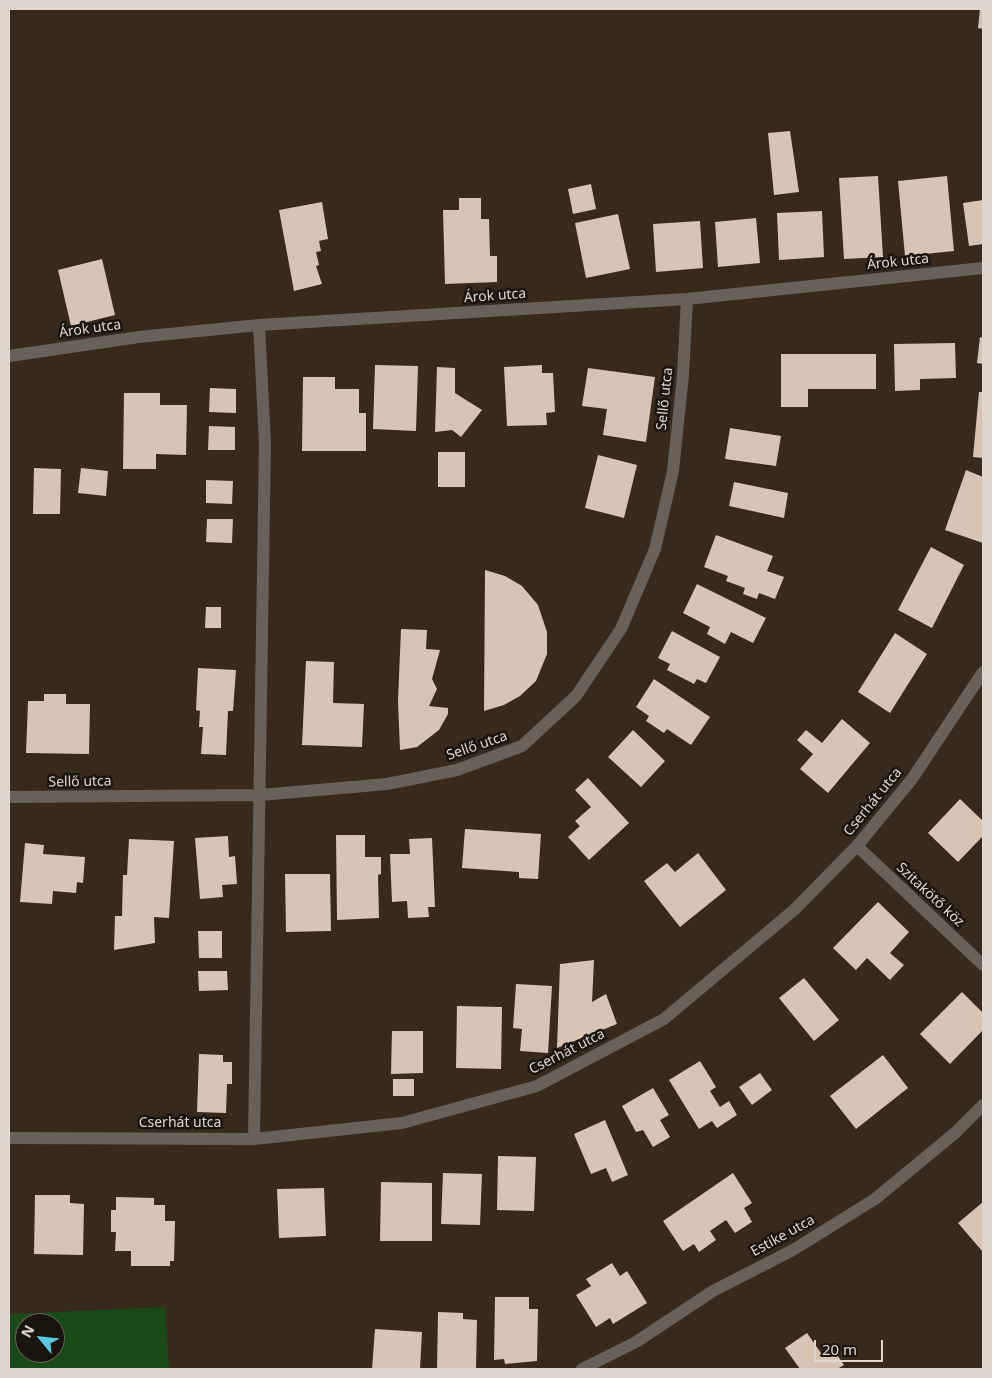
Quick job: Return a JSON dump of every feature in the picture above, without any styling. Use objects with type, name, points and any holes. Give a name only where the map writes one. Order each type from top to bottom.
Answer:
[{"type":"street","name":"Árok utca","points":[[9,356],[139,337],[259,325],[687,299],[983,268]]},
{"type":"street","name":"Sellő utca","points":[[9,797],[260,795],[387,784],[457,770],[522,746],[576,696],[621,629],[655,549],[672,470],[683,375],[687,299]]},
{"type":"street","points":[[254,1139],[265,443],[259,325]]},
{"type":"street","name":"Cserhát utca","points":[[9,1138],[254,1139],[402,1123],[537,1086],[664,1018],[794,910],[857,846],[912,779],[983,672]]},
{"type":"street","name":"Szitakötő köz","points":[[857,846],[983,965]]},
{"type":"street","name":"Estike utca","points":[[582,1369],[636,1342],[713,1291],[793,1250],[875,1199],[954,1133],[983,1105]]},
{"type":"green space","points":[[165,1307],[169,1369],[9,1369],[9,1314],[15,1314],[15,1363],[65,1363],[65,1313],[31,1313]]},
{"type":"building","points":[[980,9],[983,9],[983,29],[978,28]]},
{"type":"building","points":[[790,131],[799,192],[774,195],[768,133]]},
{"type":"building","points":[[878,176],[883,257],[844,259],[839,178]]},
{"type":"building","points":[[947,176],[954,251],[905,256],[898,181]]},
{"type":"building","points":[[591,184],[596,209],[573,214],[568,189]]},
{"type":"building","points":[[459,198],[481,198],[481,219],[489,219],[490,256],[497,256],[497,282],[445,284],[443,210],[459,210]]},
{"type":"building","points":[[983,200],[983,244],[969,246],[963,203]]},
{"type":"building","points":[[322,202],[328,239],[319,241],[321,251],[316,252],[319,265],[316,266],[322,284],[294,291],[279,210]]},
{"type":"building","points":[[822,211],[824,257],[779,260],[777,213]]},
{"type":"building","points":[[618,214],[630,269],[586,278],[575,223]]},
{"type":"building","points":[[756,218],[760,263],[718,267],[715,222]]},
{"type":"building","points":[[700,221],[703,268],[656,272],[653,224]]},
{"type":"building","points":[[102,259],[115,315],[71,326],[58,270]]},
{"type":"building","points":[[980,337],[983,338],[983,364],[977,363]]},
{"type":"building","points":[[955,343],[956,378],[920,379],[920,390],[895,391],[894,344]]},
{"type":"building","points":[[781,354],[876,354],[876,389],[808,389],[808,407],[781,407]]},
{"type":"building","points":[[375,365],[418,366],[416,431],[373,429]]},
{"type":"building","points":[[542,365],[542,373],[553,373],[555,412],[546,413],[547,425],[507,426],[504,367]]},
{"type":"building","points":[[437,367],[455,368],[455,393],[482,410],[461,437],[452,430],[435,432]]},
{"type":"building","points":[[588,368],[655,377],[646,442],[603,435],[607,409],[582,406]]},
{"type":"building","points":[[303,377],[335,377],[335,389],[359,389],[359,413],[366,413],[366,451],[302,451]]},
{"type":"building","points":[[210,388],[236,389],[236,413],[209,412]]},
{"type":"building","points":[[979,392],[983,392],[983,458],[973,457]]},
{"type":"building","points":[[124,393],[160,393],[160,405],[187,405],[186,455],[156,454],[156,469],[123,469]]},
{"type":"building","points":[[209,426],[235,427],[235,450],[208,450]]},
{"type":"building","points":[[730,428],[781,436],[776,466],[725,459]]},
{"type":"building","points":[[438,452],[465,452],[465,487],[438,487]]},
{"type":"building","points":[[598,455],[637,465],[624,518],[585,508]]},
{"type":"building","points":[[34,468],[61,469],[60,514],[33,514]]},
{"type":"building","points":[[81,468],[108,471],[106,496],[78,493]]},
{"type":"building","points":[[966,470],[983,477],[983,543],[945,530]]},
{"type":"building","points":[[206,480],[233,481],[232,504],[206,503]]},
{"type":"building","points":[[734,482],[788,493],[784,518],[729,506]]},
{"type":"building","points":[[207,519],[233,519],[232,543],[206,542]]},
{"type":"building","points":[[716,535],[773,556],[767,571],[784,577],[775,599],[759,593],[757,599],[743,594],[745,588],[726,581],[728,576],[704,567]]},
{"type":"building","points":[[931,547],[964,565],[932,628],[898,610]]},
{"type":"building","points":[[485,570],[505,576],[522,586],[538,605],[547,632],[547,654],[536,681],[520,696],[504,705],[484,711]]},
{"type":"building","points":[[697,584],[766,618],[753,643],[731,632],[725,644],[707,634],[710,627],[683,613]]},
{"type":"building","points":[[206,607],[221,607],[221,628],[205,628]]},
{"type":"building","points":[[401,629],[427,630],[426,649],[440,650],[432,679],[437,689],[429,706],[448,708],[448,714],[439,730],[417,747],[400,750],[398,701]]},
{"type":"building","points":[[672,631],[720,657],[706,683],[697,679],[694,684],[667,670],[670,664],[658,658]]},
{"type":"building","points":[[895,633],[927,654],[890,713],[858,692]]},
{"type":"building","points":[[306,661],[334,662],[333,703],[364,704],[362,747],[302,745]]},
{"type":"building","points":[[198,668],[236,670],[233,711],[228,711],[226,755],[201,754],[203,727],[199,727],[200,711],[196,710]]},
{"type":"building","points":[[654,679],[710,717],[691,745],[667,729],[664,733],[646,721],[649,716],[636,707]]},
{"type":"building","points":[[44,694],[66,694],[66,704],[90,704],[89,754],[26,753],[28,701],[44,701]]},
{"type":"building","points":[[842,719],[870,743],[828,793],[800,769],[813,754],[797,740],[806,730],[822,743]]},
{"type":"building","points":[[633,730],[665,761],[641,787],[608,757]]},
{"type":"building","points":[[588,778],[629,823],[589,860],[568,837],[580,826],[575,821],[591,807],[575,790]]},
{"type":"building","points":[[960,799],[983,821],[983,836],[958,862],[928,833]]},
{"type":"building","points":[[465,829],[541,834],[538,879],[519,878],[519,872],[462,868]]},
{"type":"building","points":[[336,835],[365,835],[365,857],[381,857],[381,874],[378,875],[379,918],[337,920]]},
{"type":"building","points":[[228,836],[229,857],[235,856],[237,884],[222,885],[223,897],[200,899],[195,838]]},
{"type":"building","points":[[432,838],[435,907],[428,907],[429,917],[408,918],[407,901],[392,902],[390,854],[410,854],[409,839]]},
{"type":"building","points":[[129,839],[174,841],[169,918],[154,917],[155,943],[114,950],[115,916],[122,916],[123,875],[127,875]]},
{"type":"building","points":[[25,843],[44,845],[43,854],[85,857],[83,883],[77,882],[76,893],[53,891],[52,904],[20,902]]},
{"type":"building","points":[[698,853],[726,890],[680,927],[644,881],[667,863],[675,872]]},
{"type":"building","points":[[285,874],[330,874],[331,931],[286,932]]},
{"type":"building","points":[[878,902],[909,932],[890,953],[904,965],[890,980],[867,958],[856,970],[833,948]]},
{"type":"building","points":[[198,931],[222,931],[222,958],[199,958]]},
{"type":"building","points":[[594,960],[592,1002],[606,994],[617,1024],[557,1048],[560,964]]},
{"type":"building","points":[[198,971],[227,971],[228,990],[199,991]]},
{"type":"building","points":[[804,978],[839,1020],[814,1041],[779,998]]},
{"type":"building","points":[[516,984],[552,986],[548,1053],[520,1051],[522,1029],[513,1028]]},
{"type":"building","points":[[962,992],[983,1013],[983,1030],[950,1064],[920,1034]]},
{"type":"building","points":[[457,1006],[502,1007],[501,1069],[456,1068]]},
{"type":"building","points":[[392,1031],[423,1031],[423,1073],[391,1074]]},
{"type":"building","points":[[199,1054],[223,1055],[223,1062],[232,1062],[232,1084],[227,1084],[226,1113],[197,1112]]},
{"type":"building","points":[[883,1055],[908,1088],[856,1129],[830,1096]]},
{"type":"building","points":[[700,1061],[716,1087],[710,1091],[720,1107],[729,1101],[737,1115],[717,1128],[712,1121],[699,1129],[669,1080]]},
{"type":"building","points":[[760,1073],[772,1090],[752,1105],[739,1087]]},
{"type":"building","points":[[393,1079],[414,1079],[414,1096],[393,1096]]},
{"type":"building","points":[[653,1088],[669,1115],[660,1120],[670,1137],[653,1147],[643,1130],[636,1132],[622,1106]]},
{"type":"building","points":[[605,1120],[628,1175],[612,1182],[606,1168],[591,1174],[574,1134]]},
{"type":"building","points":[[498,1156],[536,1157],[534,1211],[497,1210]]},
{"type":"building","points":[[443,1173],[482,1174],[480,1225],[441,1224]]},
{"type":"building","points":[[733,1173],[752,1203],[744,1208],[752,1222],[735,1233],[726,1220],[710,1231],[716,1240],[699,1252],[694,1244],[683,1251],[663,1221]]},
{"type":"building","points":[[381,1182],[432,1183],[432,1241],[380,1241]]},
{"type":"building","points":[[324,1188],[326,1236],[279,1238],[277,1189]]},
{"type":"building","points":[[35,1195],[70,1195],[70,1203],[84,1204],[83,1255],[34,1254]]},
{"type":"building","points":[[116,1197],[154,1198],[154,1205],[165,1205],[165,1221],[175,1221],[174,1261],[170,1261],[170,1266],[131,1266],[131,1251],[115,1251],[116,1232],[111,1232],[111,1210],[116,1210]]},
{"type":"building","points":[[983,1202],[983,1252],[958,1223]]},
{"type":"building","points":[[612,1263],[620,1276],[627,1271],[647,1303],[613,1324],[610,1318],[596,1327],[576,1295],[591,1286],[586,1279]]},
{"type":"building","points":[[495,1297],[529,1297],[529,1309],[538,1309],[537,1361],[505,1364],[504,1359],[494,1360]]},
{"type":"building","points":[[438,1312],[463,1313],[463,1319],[477,1320],[476,1369],[437,1369]]},
{"type":"building","points":[[375,1329],[422,1332],[420,1369],[372,1369]]},
{"type":"building","points":[[807,1333],[821,1353],[831,1346],[844,1365],[837,1369],[800,1369],[785,1348]]}]
